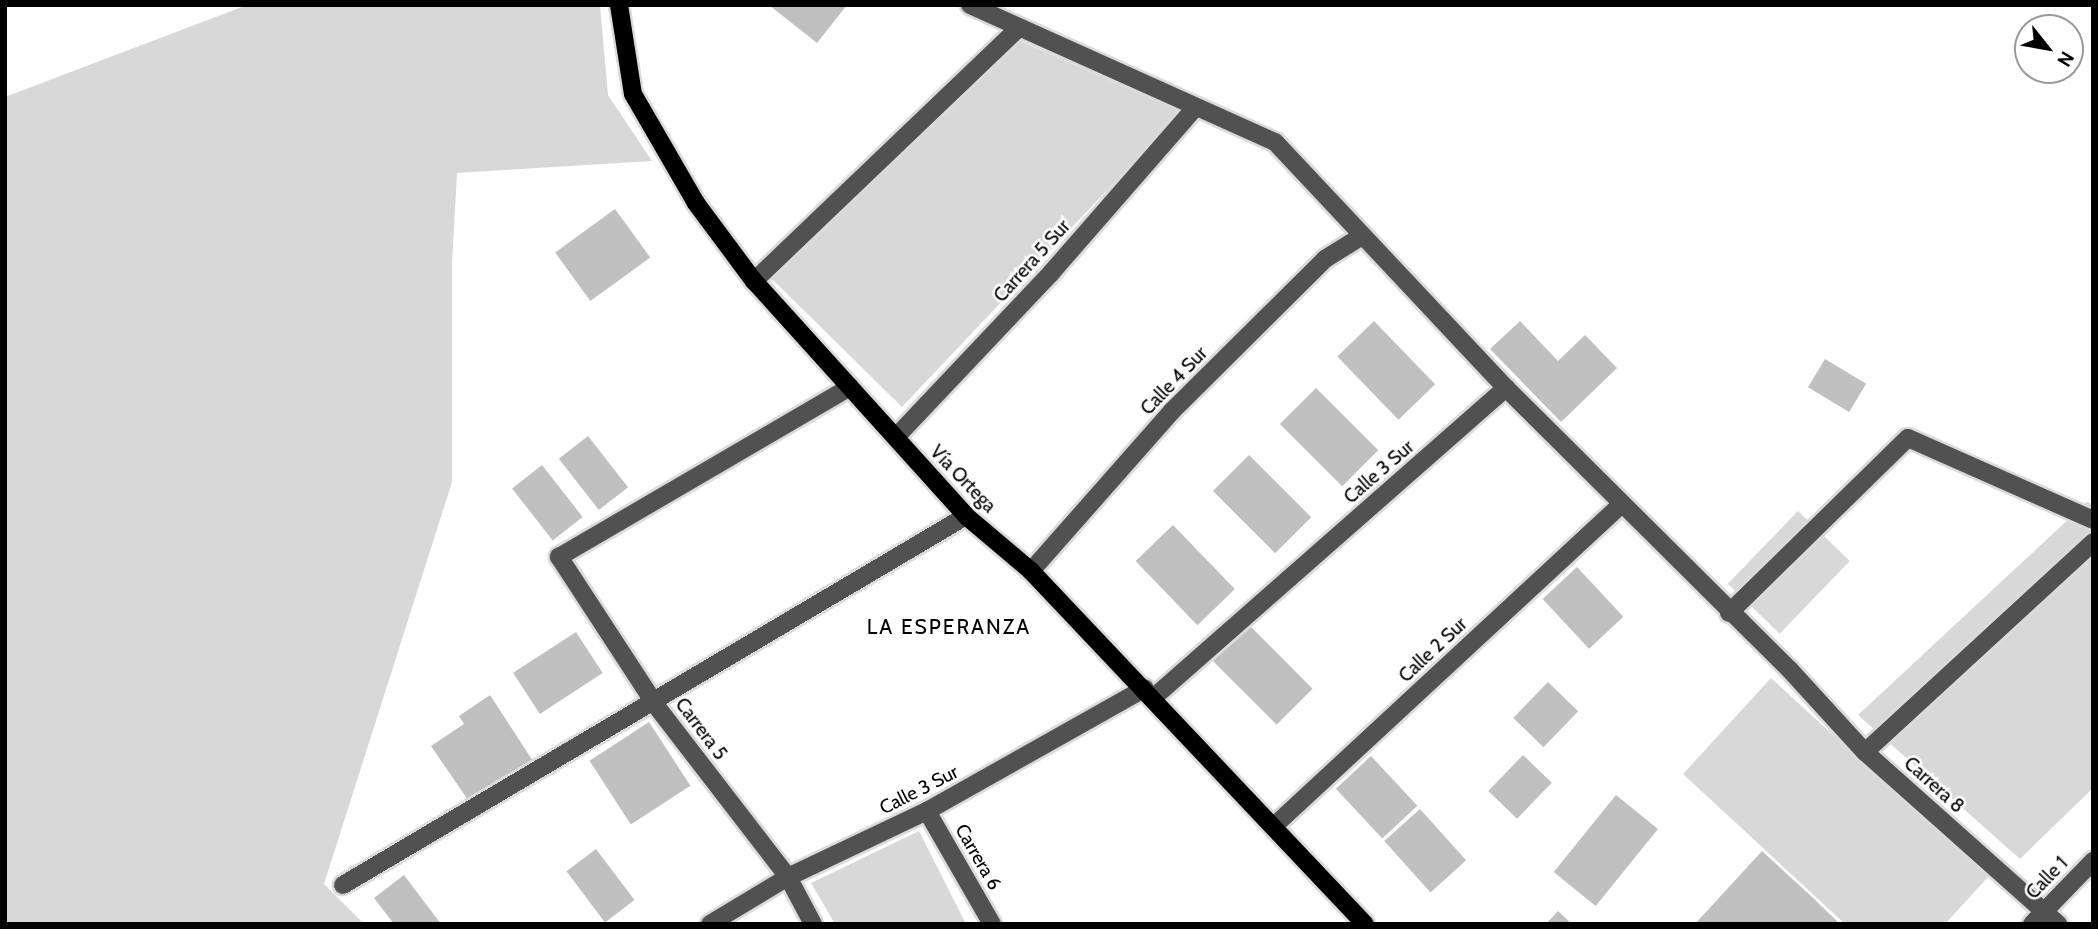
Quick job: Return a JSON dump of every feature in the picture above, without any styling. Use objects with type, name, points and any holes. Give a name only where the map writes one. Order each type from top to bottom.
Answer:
[{"type":"main road","name":"Vía Ortega","points":[[620,5],[633,94],[696,203],[754,281],[966,516],[1031,571],[1365,924]]},
{"type":"street","name":"Carrera 8","points":[[970,5],[1195,109],[1275,142],[1506,388],[1790,670],[1865,752],[2038,918],[2058,924]]},
{"type":"street","points":[[754,281],[1018,29]]},
{"type":"street","name":"Carrera 5 Sur","points":[[896,438],[1051,273],[1195,109]]},
{"type":"street","name":"Calle 4 Sur","points":[[1031,571],[1172,411],[1325,259],[1362,236]]},
{"type":"street","name":"Carrera 5","points":[[813,924],[788,877],[655,704],[559,557],[850,387]]},
{"type":"street","name":"Calle 3 Sur","points":[[710,924],[788,877],[928,811],[1149,693],[1506,388]]},
{"type":"street","points":[[1729,612],[1908,438],[2093,520]]},
{"type":"street","name":"Calle 2 Sur","points":[[1274,826],[1621,505]]},
{"type":"street","points":[[343,885],[655,704],[966,516]]},
{"type":"street","points":[[1865,752],[2093,542]]},
{"type":"street","name":"Carrera 6","points":[[928,811],[992,924]]},
{"type":"street","name":"Calle 1","points":[[2038,918],[2093,861]]},
{"type":"shaded area","points":[[247,5],[600,5],[608,95],[652,161],[457,173],[452,263],[452,482],[324,884],[364,924],[5,924],[5,97]]},
{"type":"shaded area","points":[[1021,41],[1181,112],[902,407],[771,278]]},
{"type":"shaded area","points":[[2087,502],[2093,505],[2093,788],[2020,859],[1858,715]]},
{"type":"shaded area","points":[[1798,511],[1850,561],[1780,634],[1728,584]]},
{"type":"shaded area","points":[[1771,678],[1988,877],[1945,924],[1845,924],[1683,774]]},
{"type":"shaded area","points":[[919,831],[966,924],[835,924],[811,883]]},
{"type":"building","points":[[769,5],[847,5],[817,43]]},
{"type":"building","points":[[615,209],[650,258],[590,301],[555,252]]},
{"type":"building","points":[[1374,321],[1435,384],[1398,420],[1337,356]]},
{"type":"building","points":[[1520,321],[1558,361],[1585,335],[1617,368],[1561,422],[1490,349]]},
{"type":"building","points":[[1825,359],[1866,384],[1849,412],[1808,387]]},
{"type":"building","points":[[1316,388],[1378,450],[1342,486],[1280,424]]},
{"type":"building","points":[[588,436],[628,487],[599,510],[559,459]]},
{"type":"building","points":[[1249,455],[1311,517],[1275,553],[1213,491]]},
{"type":"building","points":[[542,465],[583,517],[553,540],[512,488]]},
{"type":"building","points":[[1173,525],[1235,589],[1197,625],[1136,561]]},
{"type":"building","points":[[1577,567],[1623,617],[1589,649],[1543,599]]},
{"type":"building","points":[[1249,625],[1313,689],[1277,725],[1213,661]]},
{"type":"building","points":[[576,632],[603,673],[540,714],[513,673]]},
{"type":"building","points":[[1548,682],[1578,711],[1543,747],[1513,718]]},
{"type":"building","points":[[490,695],[533,761],[468,800],[431,746],[464,724],[459,716]]},
{"type":"building","points":[[649,722],[690,786],[631,824],[589,761]]},
{"type":"building","points":[[1523,755],[1552,783],[1517,819],[1488,791]]},
{"type":"building","points":[[1371,756],[1417,806],[1382,838],[1336,789]]},
{"type":"building","points":[[1616,795],[1658,829],[1596,906],[1554,872]]},
{"type":"building","points":[[1420,809],[1466,860],[1430,892],[1384,841]]},
{"type":"building","points":[[596,849],[635,900],[605,922],[566,871]]},
{"type":"building","points":[[1762,851],[1811,896],[1840,924],[1695,924]]},
{"type":"building","points":[[404,875],[441,924],[394,924],[374,898]]},
{"type":"building","points":[[1558,911],[1572,924],[1546,924]]},
{"type":"district","name":"LA ESPERANZA","points":[[949,627]]}]
